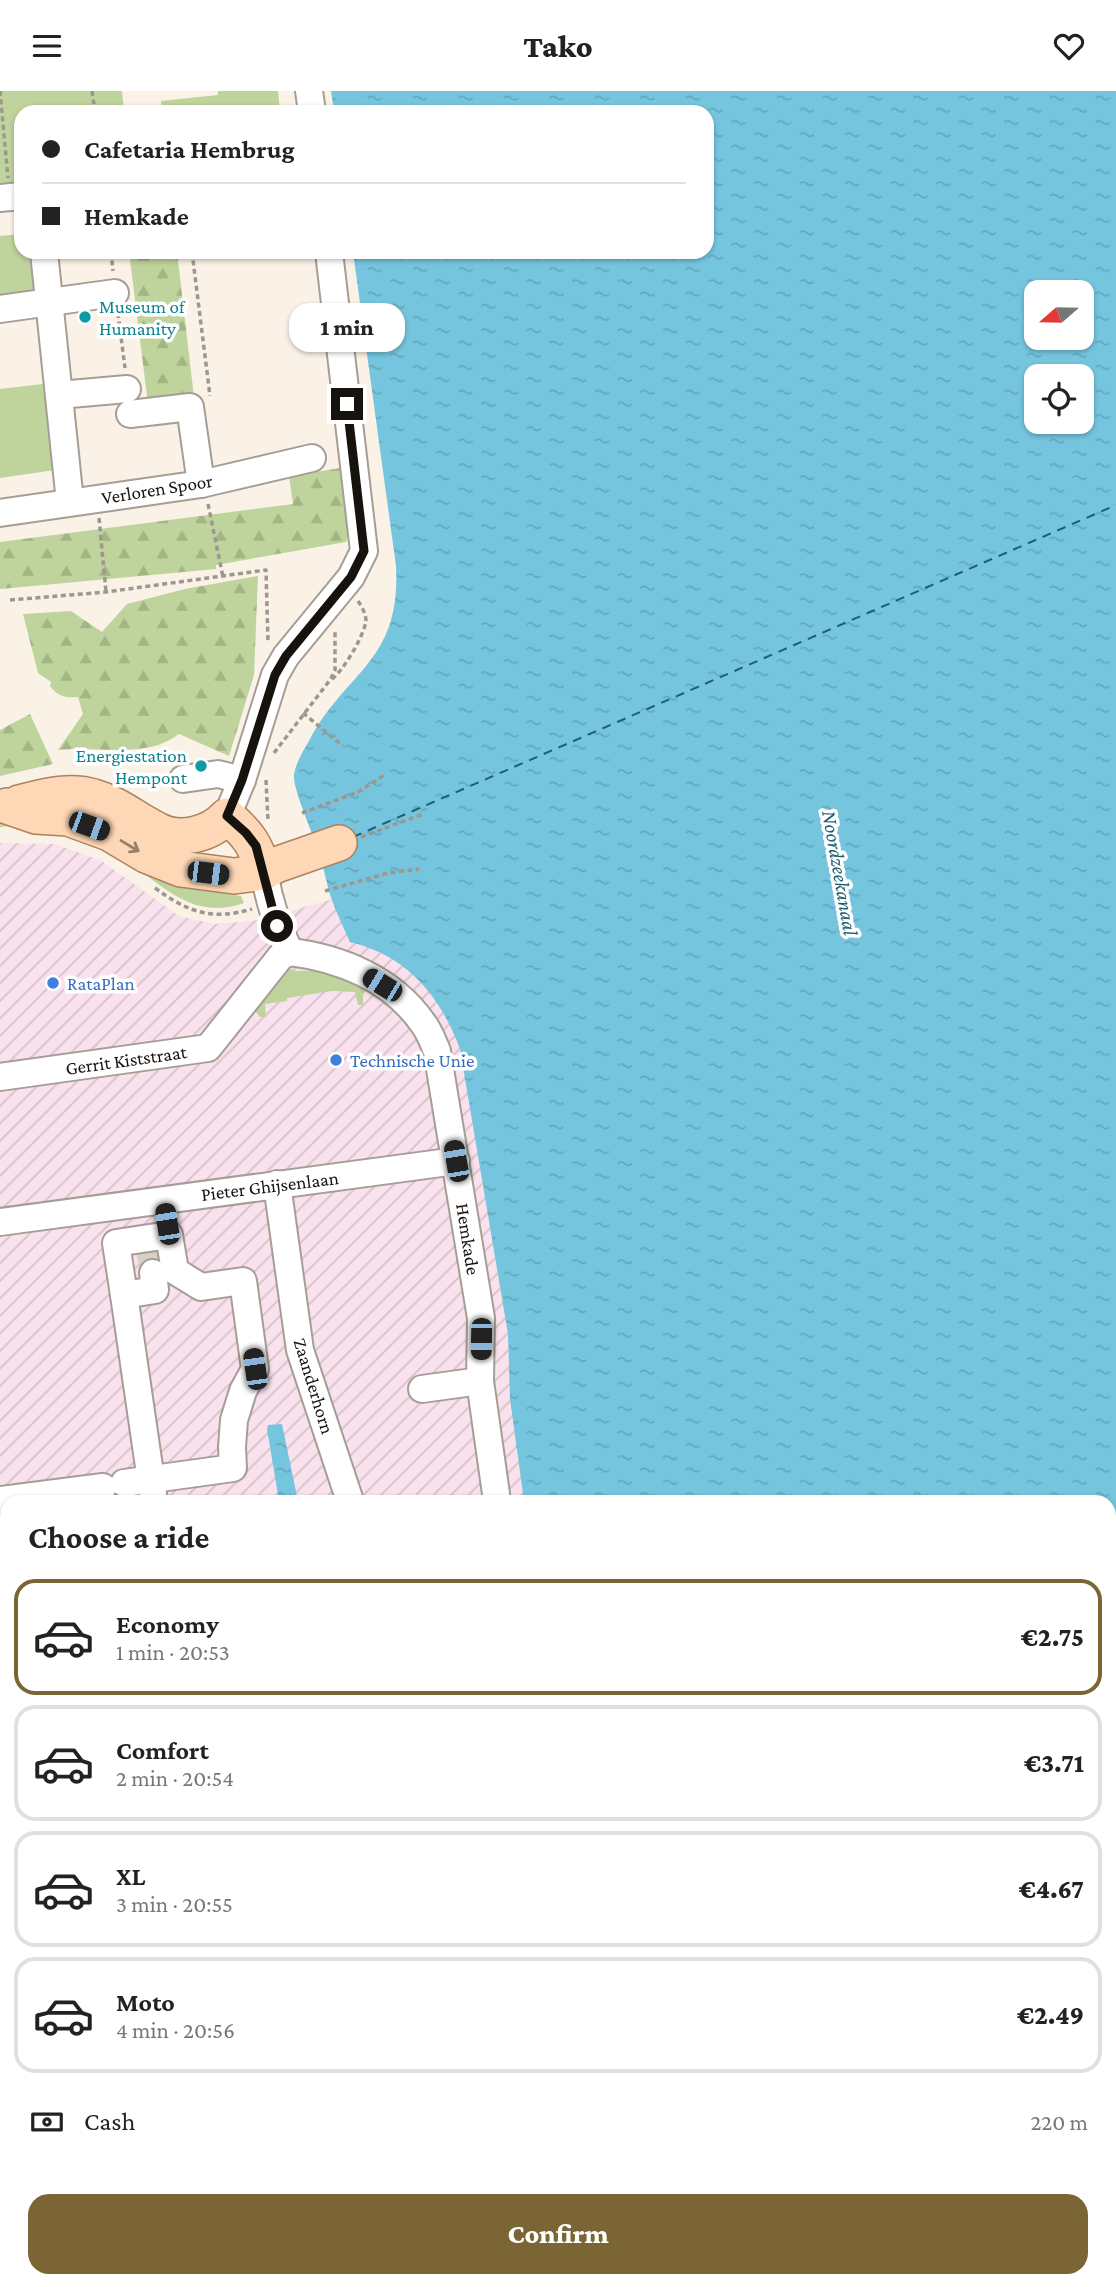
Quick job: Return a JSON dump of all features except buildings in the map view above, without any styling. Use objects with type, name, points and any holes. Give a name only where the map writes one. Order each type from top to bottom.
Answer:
[{"type":"main road","points":[[4,807],[73,792],[117,805],[159,832],[184,836],[218,826],[227,816],[246,833],[270,868]]},
{"type":"main road","points":[[4,807],[36,816],[68,818],[109,833],[146,855],[181,869],[234,876],[270,868],[349,841]]},
{"type":"street","points":[[45,259],[59,395],[83,501]]},
{"type":"street","points":[[227,816],[242,780],[275,675],[286,656],[351,577],[364,551],[330,259]]},
{"type":"street","points":[[0,309],[116,293]]},
{"type":"street","points":[[59,395],[190,407],[201,484]]},
{"type":"street","name":"Verloren Spoor","points":[[0,513],[201,484],[312,458]]},
{"type":"street","points":[[183,779],[218,774],[242,780]]},
{"type":"street","points":[[270,868],[269,902],[290,952]]},
{"type":"street","name":"Gerrit Kiststraat","points":[[0,1077],[208,1048],[281,956],[290,952]]},
{"type":"street","name":"Hemkade","points":[[290,952],[311,954],[348,964],[398,995],[423,1022],[437,1051],[481,1318],[480,1381],[496,1495]]},
{"type":"street","name":"Pieter Ghijsenlaan","points":[[0,1219],[456,1161]]},
{"type":"street","name":"Zaanderhorn","points":[[277,1184],[300,1350],[348,1495]]},
{"type":"street","points":[[124,1294],[155,1290],[153,1201]]},
{"type":"street","points":[[73,1495],[114,1485],[152,1490],[233,1468],[234,1420],[243,1391],[255,1369],[243,1281],[201,1287],[175,1271],[155,1249],[116,1243],[152,1490]]},
{"type":"street","points":[[422,1389],[480,1381]]},
{"type":"path","points":[[0,91],[10,197]]},
{"type":"path","points":[[112,259],[129,402]]},
{"type":"path","points":[[190,407],[211,403],[193,259]]},
{"type":"path","points":[[201,484],[211,515],[223,577]]},
{"type":"path","points":[[83,501],[106,592]]},
{"type":"path","points":[[10,600],[106,592],[266,570],[266,635],[275,675]]},
{"type":"path","points":[[269,761],[335,670],[336,596],[358,601],[366,620],[349,658],[338,675],[330,680]]},
{"type":"path","points":[[303,713],[343,746]]},
{"type":"path","points":[[267,773],[265,784],[270,868]]},
{"type":"path","points":[[302,813],[358,792],[386,774]]},
{"type":"path","points":[[349,841],[423,814]]},
{"type":"path","points":[[325,891],[388,873],[419,869]]},
{"type":"shaded area","points":[[0,843],[54,844],[100,860],[179,916],[214,924],[253,921],[376,887],[484,933],[559,1495],[0,1495]]},
{"type":"green space","points":[[0,91],[122,91],[123,105],[14,105],[14,189],[0,191]]},
{"type":"green space","points":[[218,91],[278,91],[279,105],[161,105],[161,101],[218,95]]},
{"type":"green space","points":[[14,235],[14,259],[48,259],[53,296],[0,303],[0,236]]},
{"type":"green space","points":[[130,259],[178,259],[194,397],[148,404]]},
{"type":"green space","points":[[51,383],[62,469],[0,478],[0,389]]},
{"type":"green space","points":[[341,468],[351,528],[346,542],[216,565],[216,569],[0,589],[0,542],[293,504],[289,476]]},
{"type":"green space","points":[[258,576],[254,675],[229,756],[179,734],[166,742],[136,749],[58,750],[83,714],[78,697],[59,695],[50,686],[51,682],[38,673],[23,614],[71,611],[102,632],[127,604],[185,589]]},
{"type":"green space","points":[[30,714],[53,764],[0,776],[0,730]]},
{"type":"green space","points":[[35,821],[91,835],[155,871],[198,884],[200,890],[241,896],[244,903],[223,908],[188,902],[110,850],[84,838],[42,827],[0,827],[0,822]]},
{"type":"green space","points":[[289,968],[325,974],[366,989],[363,1005],[358,1005],[355,992],[332,991],[265,1004],[266,1017],[260,1017],[253,1008],[279,974]]},
{"type":"water","name":"Noordzeekanaal","points":[[331,91],[1116,91],[1116,1495],[523,1495],[510,1399],[508,1334],[460,1049],[443,1012],[419,981],[389,957],[350,942],[331,896],[294,782],[300,758],[324,717],[380,645],[390,624],[395,598],[396,566],[354,259],[714,259],[714,105],[333,105]]},
{"type":"water","points":[[282,1424],[297,1495],[278,1495],[268,1425]]},
{"type":"ferry route","points":[[353,837],[1116,505]]},
{"type":"tunnel","points":[[149,1248],[153,1273]]},
{"type":"place","name":"Museum of Humanity","points":[[85,317]]},
{"type":"place","name":"Energiestation Hempont","points":[[201,766]]},
{"type":"place","name":"RataPlan","points":[[53,983]]},
{"type":"place","name":"Technische Unie","points":[[336,1060]]},
{"type":"route","points":[[277,926],[256,846],[227,816],[242,780],[275,675],[286,656],[351,577],[364,551],[347,404]]}]
